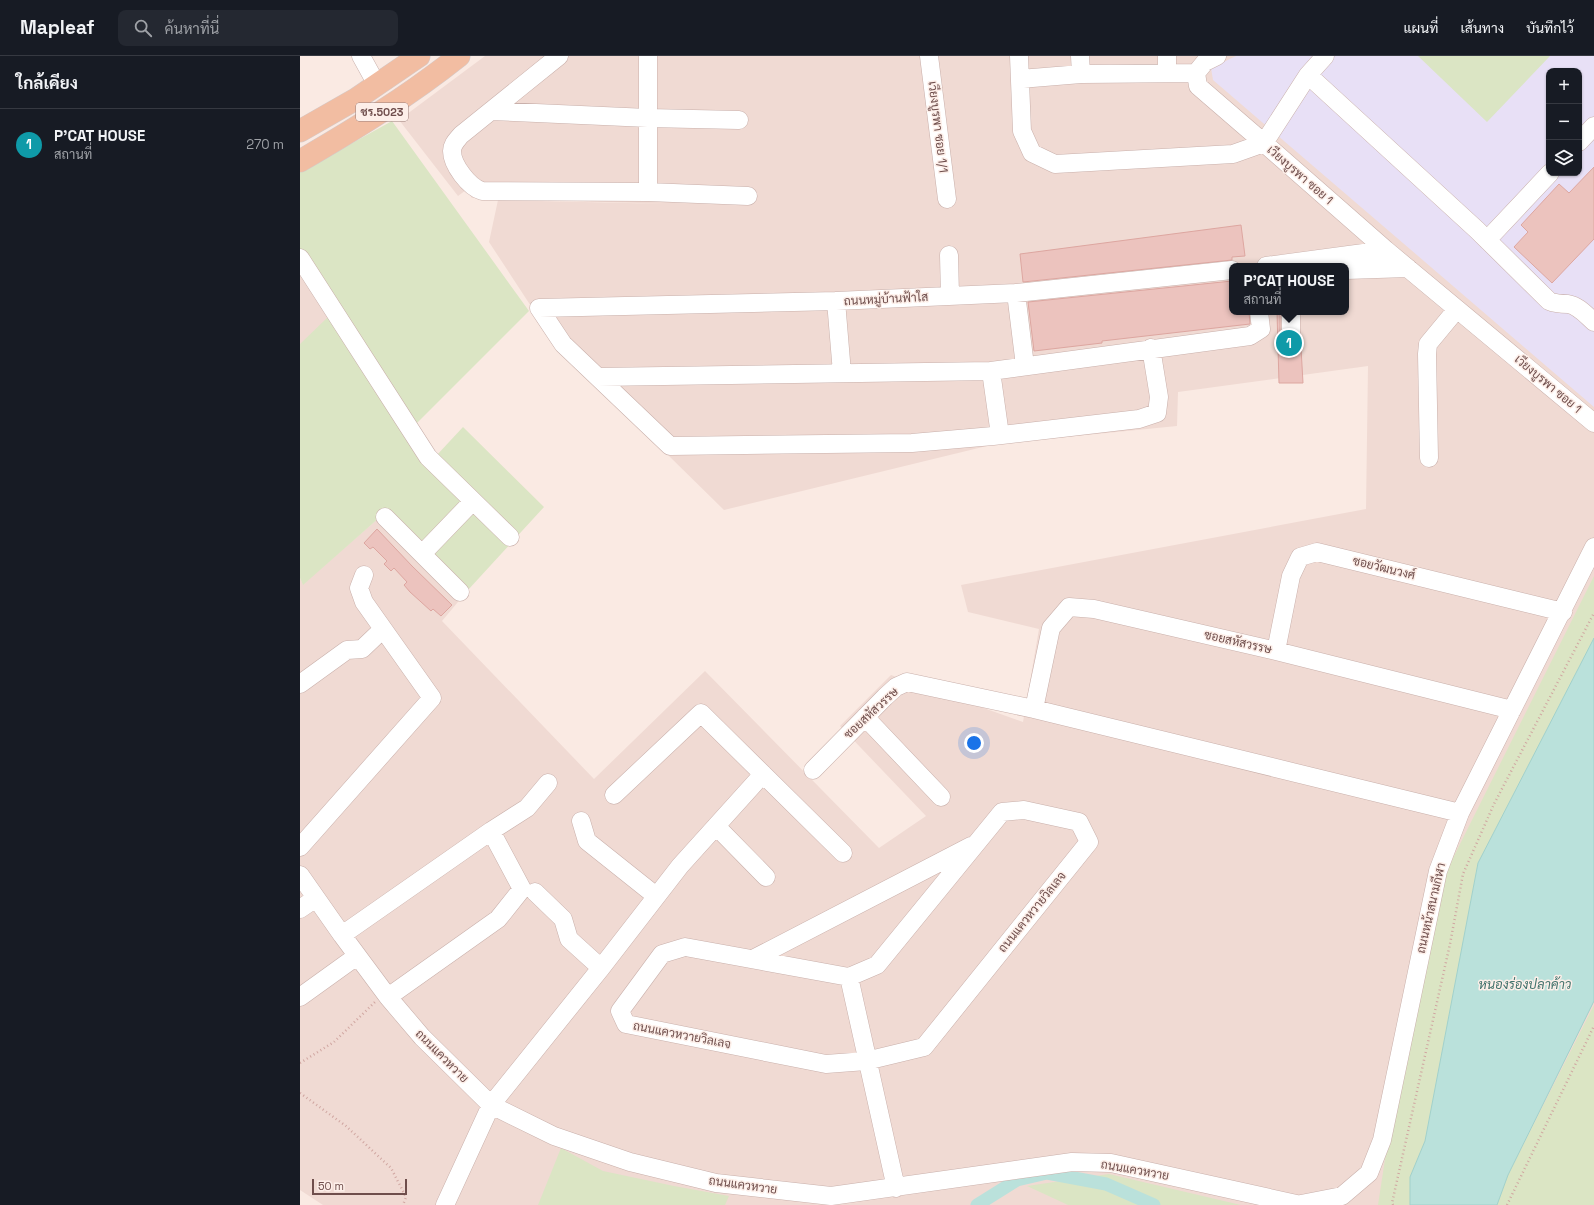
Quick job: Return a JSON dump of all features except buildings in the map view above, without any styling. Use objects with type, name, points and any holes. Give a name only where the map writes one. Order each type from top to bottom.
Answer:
[{"type":"main road","name":"ชร.5023","points":[[300,131],[356,99],[419,56]]},
{"type":"main road","name":"ชร.5023","points":[[300,161],[370,120],[432,77],[459,56]]},
{"type":"street","points":[[361,56],[377,85]]},
{"type":"street","points":[[559,56],[461,135],[454,143],[452,150],[453,159],[468,182],[477,189],[648,192],[748,196]]},
{"type":"street","points":[[648,56],[648,192]]},
{"type":"street","name":"เวียงบูรพา ซอย 1/1","points":[[929,56],[947,199]]},
{"type":"street","name":"เวียงบูรพา ซอย 1","points":[[1019,56],[1022,131],[1032,153],[1055,164],[1233,154],[1264,143],[1386,250],[1594,423]]},
{"type":"street","points":[[1080,56],[1080,74]]},
{"type":"street","points":[[1217,56],[1205,62],[1196,73],[1198,86],[1264,143],[1308,75],[1325,56]]},
{"type":"street","points":[[1020,78],[1080,74],[1167,64],[1196,73]]},
{"type":"street","points":[[1308,75],[1487,240],[1549,301],[1560,305],[1568,304],[1580,309],[1594,322]]},
{"type":"street","points":[[491,111],[648,118],[739,120]]},
{"type":"street","points":[[1581,140],[1594,126]]},
{"type":"street","points":[[1487,240],[1547,176]]},
{"type":"street","points":[[1288,263],[1386,250]]},
{"type":"street","points":[[949,255],[950,296]]},
{"type":"street","points":[[300,258],[428,457],[510,537]]},
{"type":"street","points":[[1349,270],[1408,268]]},
{"type":"street","name":"ถนนหมู่บ้านฟ้าใส","points":[[598,378],[563,344],[539,308],[836,301],[1016,293],[1229,270]]},
{"type":"street","points":[[1016,293],[1025,366]]},
{"type":"street","points":[[836,301],[842,373]]},
{"type":"street","points":[[1429,458],[1428,344],[1457,309]]},
{"type":"street","points":[[598,378],[991,371],[1151,348],[1250,336],[1261,329],[1259,315]]},
{"type":"street","points":[[1291,315],[1291,345]]},
{"type":"street","points":[[598,378],[670,446],[912,443],[1000,435],[1139,419],[1157,413],[1159,397],[1151,348]]},
{"type":"street","points":[[991,371],[1000,435]]},
{"type":"street","points":[[422,554],[473,501]]},
{"type":"street","points":[[385,517],[460,592]]},
{"type":"street","name":"ถนนหน้าสนามกีฬา","points":[[1301,1205],[1342,1196],[1369,1173],[1382,1140],[1438,871],[1460,813],[1563,612],[1594,547]]},
{"type":"street","name":"ซอยวัฒนวงศ์","points":[[1276,651],[1291,576],[1300,558],[1317,552],[1563,612]]},
{"type":"street","points":[[300,847],[432,698],[364,602],[359,588],[364,575]]},
{"type":"street","name":"ซอยสหัสวรรษ","points":[[1034,709],[1051,628],[1069,607],[1094,609],[1276,651],[1512,710]]},
{"type":"street","points":[[300,684],[347,650],[362,649],[383,629]]},
{"type":"street","name":"ซอยสหัสวรรษ","points":[[813,770],[896,687],[907,682],[1034,709],[1460,813]]},
{"type":"street","points":[[614,795],[701,713],[843,853]]},
{"type":"street","points":[[865,717],[941,797]]},
{"type":"street","points":[[445,1205],[491,1105],[601,968],[680,866],[763,774]]},
{"type":"street","points":[[342,935],[491,831],[527,808],[548,783]]},
{"type":"street","name":"ถนนแควหวายวิลเลจ","points":[[1024,810],[1080,822],[1089,842],[924,1047],[866,1061],[826,1064],[626,1024],[620,1011],[662,954],[685,947],[753,959],[849,977],[877,965],[1002,812],[1024,810]]},
{"type":"street","points":[[581,821],[587,840],[656,896]]},
{"type":"street","points":[[716,826],[766,877]]},
{"type":"street","points":[[386,994],[498,920],[522,889],[491,831]]},
{"type":"street","name":"ถนนแควหวายวิลเลจ","points":[[753,959],[977,843]]},
{"type":"street","name":"ถนนแควหวาย","points":[[300,875],[357,956],[386,994],[422,1037],[491,1105],[554,1136],[630,1162],[716,1183],[831,1196],[1072,1162],[1111,1163],[1301,1205]]},
{"type":"street","points":[[535,892],[563,919],[569,939],[601,968]]},
{"type":"street","points":[[300,909],[316,898]]},
{"type":"street","points":[[300,998],[357,956]]},
{"type":"street","points":[[849,977],[866,1061],[896,1188]]},
{"type":"path","points":[[1393,1205],[1392,1203],[1450,944],[1463,874],[1494,804],[1594,613]]},
{"type":"path","points":[[300,1063],[334,1042],[386,994]]},
{"type":"path","points":[[1507,1205],[1594,1026]]},
{"type":"path","points":[[300,1093],[346,1126],[391,1168],[406,1197],[403,1205]]},
{"type":"shaded area","points":[[485,56],[1594,56],[1594,1205],[323,1205],[300,1190],[300,578],[303,584],[388,510],[468,590],[442,621],[594,779],[705,671],[879,848],[926,816],[840,726],[891,675],[1023,722],[1039,629],[968,612],[961,585],[1366,509],[1368,366],[1178,392],[1177,426],[995,444],[724,510],[557,346],[489,242],[498,200],[670,204],[472,198],[466,190],[458,196],[399,120]]},
{"type":"shaded area","points":[[1236,56],[1594,56],[1594,407],[1213,80],[1211,68]]},
{"type":"shaded area","points":[[300,243],[351,322],[300,351]]},
{"type":"green space","points":[[1418,56],[1550,56],[1487,122]]},
{"type":"green space","points":[[392,121],[529,311],[415,425],[300,249],[300,172]]},
{"type":"green space","points":[[329,316],[436,456],[463,427],[544,507],[468,590],[388,510],[303,585],[300,578],[300,344]]},
{"type":"green space","points":[[1594,576],[1594,638],[1478,863],[1425,1141],[1410,1177],[1410,1205],[1378,1205],[1387,1146],[1447,870]]},
{"type":"green space","points":[[1594,1005],[1594,1205],[1497,1205],[1508,1175]]},
{"type":"green space","points":[[561,1148],[603,1171],[729,1196],[725,1205],[538,1205]]},
{"type":"green space","points":[[1109,1174],[1241,1205],[1068,1205],[1027,1186]]},
{"type":"water","name":"หนองร่องปลาค้าว","points":[[1594,638],[1594,1001],[1508,1175],[1497,1205],[1410,1205],[1410,1177],[1425,1141],[1478,863]]},
{"type":"waterway","points":[[977,1205],[1017,1180],[1047,1173],[1106,1184],[1154,1205]]},
{"type":"place","name":"P'CAT HOUSE","points":[[1289,343]]}]
